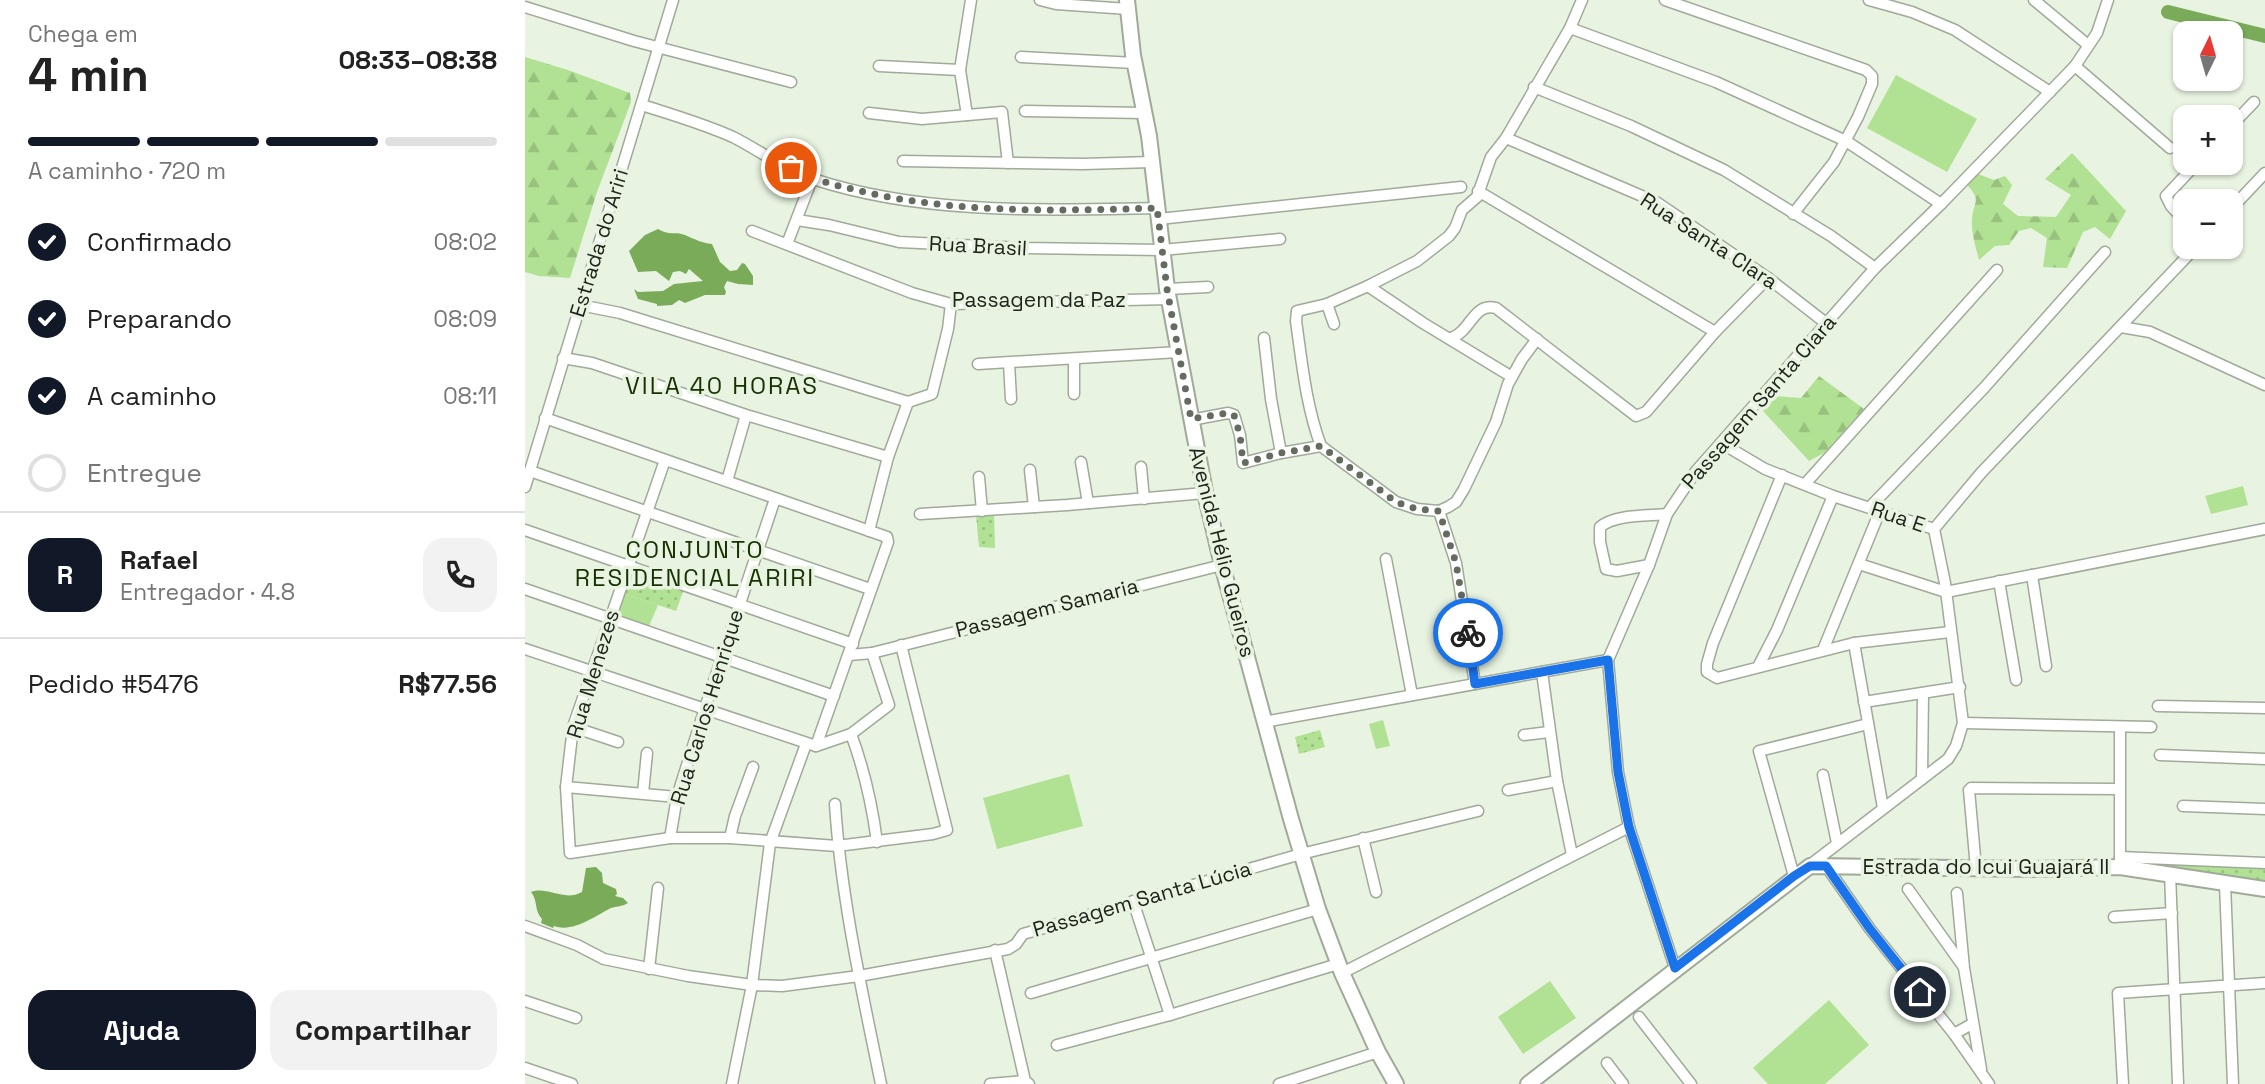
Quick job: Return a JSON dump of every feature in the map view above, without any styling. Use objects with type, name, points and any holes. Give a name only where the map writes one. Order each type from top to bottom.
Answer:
[{"type":"main road","name":"Avenida Hélio Gueiros","points":[[1128,4],[1152,162],[1168,294],[1205,493],[1222,565],[1300,853],[1318,909],[1340,969],[1378,1052],[1396,1084]]},
{"type":"main road","name":"Estrada do Icui Guajará II","points":[[1528,1084],[1794,876],[1825,860],[1976,868],[2120,862],[2225,884],[2265,889]]},
{"type":"street","name":"Estrada do Ariri","points":[[525,487],[673,0]]},
{"type":"street","points":[[967,115],[960,70],[971,0]]},
{"type":"street","points":[[1040,0],[1056,4],[1128,4]]},
{"type":"street","points":[[1537,339],[1512,376],[1485,448],[1456,502],[1439,511],[1417,509],[1396,502],[1321,446],[1312,423],[1296,317],[1300,310],[1322,305],[1369,286],[1417,261],[1440,244],[1455,228],[1462,210],[1477,197],[1491,158],[1506,138],[1570,28],[1582,0]]},
{"type":"street","points":[[1665,0],[1866,70],[1872,76],[1872,84],[1846,141],[1834,162],[1793,215]]},
{"type":"street","points":[[1870,0],[1912,12],[1955,30],[2050,92]]},
{"type":"street","points":[[2034,0],[2088,45]]},
{"type":"street","name":"Passagem Santa Clara","points":[[1675,968],[1629,827],[1618,772],[1608,660],[1649,565],[1667,514],[1696,471],[1875,268],[2075,66],[2103,19],[2108,0]]},
{"type":"street","points":[[525,7],[658,47],[791,82]]},
{"type":"street","points":[[1570,28],[1716,82],[1846,141],[1941,204]]},
{"type":"street","points":[[1021,57],[1135,63]]},
{"type":"street","points":[[879,66],[960,70]]},
{"type":"street","points":[[2075,66],[2170,148]]},
{"type":"street","points":[[1534,87],[1631,126],[1724,170],[1831,236],[1875,268]]},
{"type":"street","points":[[2243,113],[2254,102]]},
{"type":"street","points":[[642,105],[733,138],[812,179],[883,197],[926,203],[1158,213],[1461,187]]},
{"type":"street","points":[[1025,111],[1145,113]]},
{"type":"street","points":[[869,113],[922,119],[1002,112],[1007,163]]},
{"type":"street","name":"Rua Santa Clara","points":[[1506,138],[1656,202],[1768,278],[1827,324]]},
{"type":"street","points":[[903,161],[1152,162]]},
{"type":"street","points":[[2243,196],[2265,173]]},
{"type":"street","points":[[2173,208],[2166,196],[2186,175]]},
{"type":"street","points":[[787,244],[812,179]]},
{"type":"street","points":[[1478,191],[1714,332]]},
{"type":"street","name":"Rua Brasil","points":[[797,220],[899,242],[1024,248],[1162,250],[1280,239]]},
{"type":"street","name":"Passagem da Paz","points":[[752,231],[912,293],[951,304],[1168,294],[1208,287]]},
{"type":"street","points":[[1823,650],[1859,564],[1875,509],[2105,252]]},
{"type":"street","points":[[1934,529],[1981,472],[2185,259]]},
{"type":"street","points":[[1805,484],[1997,270]]},
{"type":"street","points":[[1451,338],[1461,334],[1475,314],[1490,306],[1496,308],[1636,416],[1646,412],[1714,332],[1768,278]]},
{"type":"street","points":[[1369,286],[1512,376]]},
{"type":"street","points":[[580,305],[620,313],[908,402],[932,394],[948,329],[951,304]]},
{"type":"street","points":[[1322,305],[1334,324]]},
{"type":"street","points":[[2121,327],[2150,332],[2265,385]]},
{"type":"street","points":[[1264,338],[1281,453]]},
{"type":"street","points":[[978,364],[1179,352]]},
{"type":"street","points":[[563,358],[592,362],[747,415],[888,457]]},
{"type":"street","points":[[1074,360],[1074,394]]},
{"type":"street","points":[[1009,363],[1011,399]]},
{"type":"street","points":[[869,531],[888,457],[908,402]]},
{"type":"street","points":[[1191,419],[1228,413],[1234,415],[1240,435],[1243,463],[1321,446]]},
{"type":"street","points":[[727,481],[747,415]]},
{"type":"street","points":[[545,418],[887,537],[888,542],[834,696],[771,842],[752,985],[732,1084]]},
{"type":"street","points":[[525,442],[537,446]]},
{"type":"street","name":"Rua E","points":[[1721,443],[1765,469],[1833,496],[1934,529],[1946,592],[1963,723]]},
{"type":"street","name":"Rua Menezes","points":[[665,460],[573,727],[566,787],[570,853],[670,838]]},
{"type":"street","points":[[1081,462],[1088,503]]},
{"type":"street","points":[[1140,467],[1144,499]]},
{"type":"street","points":[[1030,470],[1034,507]]},
{"type":"street","points":[[530,471],[870,589]]},
{"type":"street","points":[[1782,475],[1707,664],[1707,672],[1710,675],[1717,678],[1727,676],[1854,643],[1950,632]]},
{"type":"street","points":[[979,477],[982,511]]},
{"type":"street","points":[[920,514],[1205,493]]},
{"type":"street","points":[[1758,667],[1777,630],[1833,496]]},
{"type":"street","name":"Rua Carlos Henrique","points":[[670,838],[677,797],[775,499]]},
{"type":"street","points":[[1439,511],[1456,563],[1475,684]]},
{"type":"street","points":[[1649,565],[1617,571],[1606,569],[1600,542],[1600,527],[1604,523],[1619,519],[1667,514]]},
{"type":"street","points":[[1859,564],[1946,592],[2265,528]]},
{"type":"street","points":[[525,530],[853,644]]},
{"type":"street","points":[[1386,559],[1412,695]]},
{"type":"street","name":"Passagem Samaria","points":[[849,655],[872,653],[1222,565]]},
{"type":"street","points":[[2032,575],[2046,666]]},
{"type":"street","points":[[1999,581],[2016,680]]},
{"type":"street","points":[[525,589],[834,696]]},
{"type":"street","points":[[1854,643],[1883,808]]},
{"type":"street","points":[[670,838],[730,838],[837,846],[947,830],[901,645]]},
{"type":"street","points":[[526,652],[592,671],[811,745],[851,734],[889,705],[872,653]]},
{"type":"street","points":[[1264,722],[1608,660]]},
{"type":"street","points":[[1542,672],[1549,733],[1572,855]]},
{"type":"street","points":[[1864,702],[1959,687]]},
{"type":"street","points":[[1922,779],[1923,693]]},
{"type":"street","points":[[2158,706],[2265,708]]},
{"type":"street","points":[[1989,1084],[1954,1034],[1870,929],[1825,860],[1837,843],[1948,759],[1956,746],[1963,723],[2151,727]]},
{"type":"street","points":[[1794,876],[1759,751],[1868,724]]},
{"type":"street","points":[[573,727],[618,742]]},
{"type":"street","points":[[2120,727],[2120,862],[2265,863]]},
{"type":"street","points":[[1524,735],[1549,733]]},
{"type":"street","points":[[851,734],[861,761],[877,842]]},
{"type":"street","points":[[643,793],[646,753]]},
{"type":"street","points":[[2160,755],[2265,758]]},
{"type":"street","points":[[730,838],[753,767]]},
{"type":"street","points":[[1823,775],[1837,843]]},
{"type":"street","points":[[1509,790],[1557,781]]},
{"type":"street","points":[[566,787],[677,797]]},
{"type":"street","points":[[1976,868],[1969,790],[1971,788],[2119,789]]},
{"type":"street","points":[[835,804],[837,846],[881,1084]]},
{"type":"street","points":[[2183,806],[2265,809]]},
{"type":"street","name":"Passagem Santa Lúcia","points":[[525,926],[577,945],[604,959],[752,985],[782,986],[859,976],[1012,948],[1023,934],[1133,901],[1300,853],[1478,811]]},
{"type":"street","points":[[1057,1045],[1340,969],[1629,827]]},
{"type":"street","points":[[1363,838],[1376,892]]},
{"type":"street","points":[[2170,873],[2179,1084]]},
{"type":"street","points":[[2225,884],[2233,1084]]},
{"type":"street","points":[[649,969],[658,888]]},
{"type":"street","points":[[1908,889],[1964,968]]},
{"type":"street","points":[[1957,893],[1964,968],[1982,1073]]},
{"type":"street","points":[[1133,901],[1170,1015]]},
{"type":"street","points":[[1031,993],[1318,909]]},
{"type":"street","points":[[2114,917],[2172,913]]},
{"type":"street","points":[[990,1084],[1027,1082],[995,950]]},
{"type":"street","points":[[2123,1084],[2118,993],[2265,983]]},
{"type":"street","points":[[525,1014],[528,1002],[576,1018]]},
{"type":"street","points":[[1639,1017],[1691,1084]]},
{"type":"street","points":[[1954,1034],[1972,1024]]},
{"type":"street","points":[[1279,1084],[1378,1052]]},
{"type":"street","points":[[1607,1063],[1623,1084]]},
{"type":"street","points":[[525,1068],[572,1084]]},
{"type":"green space","points":[[525,57],[630,93],[631,102],[597,192],[570,278],[539,276],[525,272]]},
{"type":"green space","points":[[1896,75],[1977,119],[1947,172],[1867,128]]},
{"type":"green space","points":[[2072,153],[2126,211],[2110,239],[2095,227],[2083,232],[2067,268],[2043,267],[2047,238],[2031,228],[2019,231],[2009,245],[1995,246],[1979,260],[1972,225],[1976,198],[1966,184],[1978,174],[1994,180],[2005,176],[2012,185],[2003,204],[2018,216],[2056,217],[2071,195],[2045,179]]},
{"type":"green space","points":[[1819,376],[1864,409],[1824,453],[1809,461],[1763,411],[1773,396],[1801,398]]},
{"type":"green space","points":[[2243,486],[2248,505],[2211,514],[2205,496]]},
{"type":"green space","points":[[994,513],[995,548],[979,547],[976,515]]},
{"type":"green space","points":[[629,568],[685,586],[676,611],[621,593]]},
{"type":"green space","points":[[621,593],[658,605],[649,626],[615,615]]},
{"type":"green space","points":[[1383,720],[1390,746],[1376,749],[1369,724]]},
{"type":"green space","points":[[1320,730],[1325,747],[1299,754],[1295,737]]},
{"type":"green space","points":[[1069,774],[1083,826],[997,849],[983,798]]},
{"type":"green space","points":[[2132,861],[2265,868],[2265,884],[2225,880]]},
{"type":"green space","points":[[1550,981],[1576,1018],[1523,1054],[1498,1017]]},
{"type":"green space","points":[[1829,1000],[1869,1045],[1825,1084],[1768,1084],[1753,1068]]},
{"type":"shaded area","points":[[658,229],[712,244],[720,262],[730,271],[737,270],[742,263],[745,264],[753,276],[753,285],[727,281],[724,287],[725,295],[705,295],[685,303],[679,300],[672,305],[657,306],[638,299],[634,289],[638,292],[663,291],[674,284],[703,281],[689,269],[686,274],[673,272],[669,281],[656,271],[638,272],[629,251],[645,235]]},
{"type":"shaded area","points":[[596,867],[602,873],[603,883],[616,889],[615,896],[628,903],[569,927],[553,928],[541,923],[542,919],[531,892],[575,895],[582,892],[586,868]]},
{"type":"waterway","points":[[2168,12],[2265,36]]},
{"type":"way so far","points":[[791,168],[812,179],[883,197],[926,203],[1043,210],[1157,208],[1167,289],[1191,419],[1228,413],[1234,415],[1240,435],[1243,463],[1321,446],[1396,502],[1417,509],[1439,511],[1456,563],[1468,633]]},
{"type":"district","name":"VILA 40 HORAS","points":[[722,386]]},
{"type":"district","name":"CONJUNTO RESIDENCIAL ARIRI","points":[[695,564]]},
{"type":"route","points":[[1468,633],[1475,684],[1608,660],[1618,772],[1629,827],[1675,968],[1794,876],[1810,866],[1826,866],[1870,929],[1920,992]]}]
